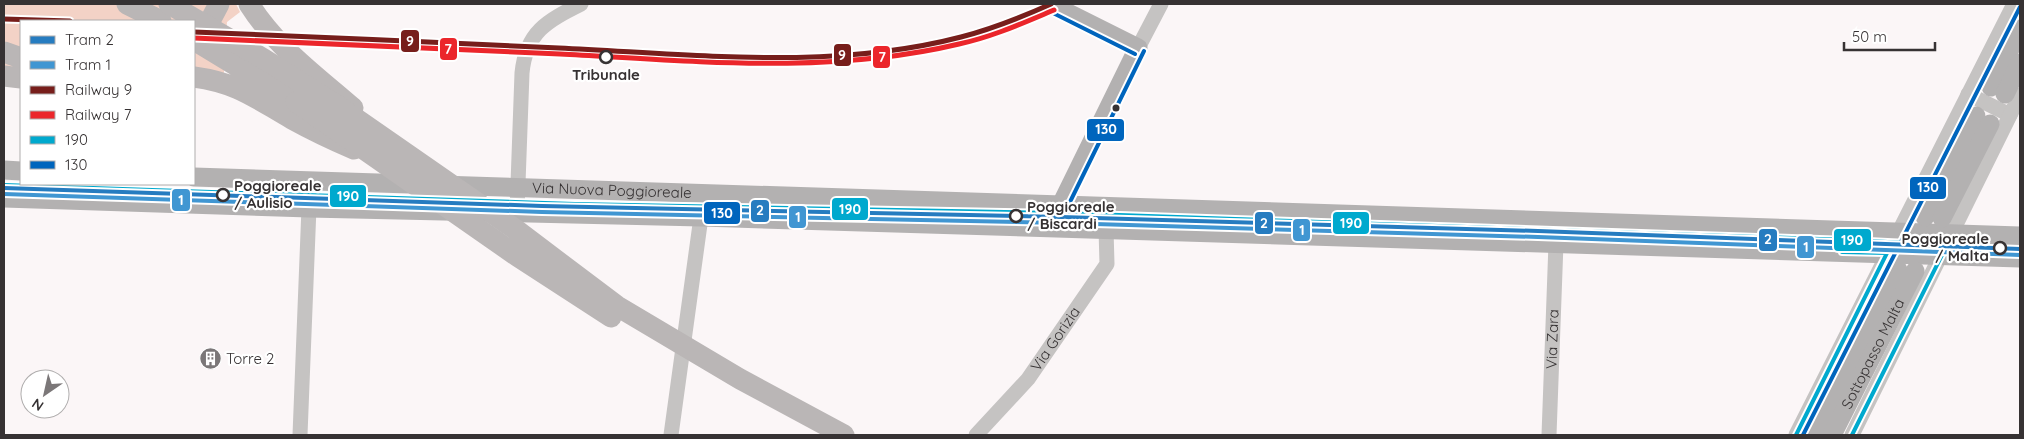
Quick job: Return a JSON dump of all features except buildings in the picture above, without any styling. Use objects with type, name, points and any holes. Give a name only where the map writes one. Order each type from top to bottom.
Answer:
[{"type":"highway","points":[[127,4],[159,20]]},
{"type":"highway","points":[[170,4],[272,64],[399,148],[515,229],[617,306],[740,379],[844,435]]},
{"type":"highway","points":[[195,37],[210,21],[220,4]]},
{"type":"highway","points":[[248,4],[262,25],[285,50],[399,148]]},
{"type":"highway","points":[[195,39],[296,102],[517,256],[615,320],[723,384],[817,435]]},
{"type":"highway","points":[[4,52],[20,58]]},
{"type":"highway","points":[[4,76],[20,78]]},
{"type":"highway","points":[[195,77],[210,79],[238,87],[307,127],[386,165]]},
{"type":"main road","points":[[1050,4],[1138,48],[1060,204],[1062,228]]},
{"type":"main road","points":[[2005,92],[2020,29]]},
{"type":"main road","points":[[2005,92],[2020,63]]},
{"type":"main road","points":[[1933,217],[1983,120]]},
{"type":"main road","points":[[4,170],[20,171]]},
{"type":"main road","name":"Via Nuova Poggioreale","points":[[195,177],[1060,204],[1951,235]]},
{"type":"main road","name":"Via Nuova Poggioreale","points":[[4,198],[309,208],[517,211],[1941,256]]},
{"type":"main road","points":[[1951,235],[2020,236]]},
{"type":"main road","points":[[1941,256],[2020,258]]},
{"type":"main road","name":"Sottopasso Malta","points":[[1816,435],[1906,271],[1832,435]]},
{"type":"street","points":[[517,211],[522,74],[525,52],[538,30],[581,4]]},
{"type":"street","points":[[1138,48],[1161,4]]},
{"type":"street","points":[[1796,435],[2014,4]]},
{"type":"street","points":[[1852,435],[2010,115],[2005,92]]},
{"type":"street","points":[[1968,94],[2010,115]]},
{"type":"street","points":[[300,435],[310,182]]},
{"type":"street","points":[[671,435],[701,217]]},
{"type":"street","name":"Via Gorizia","points":[[976,435],[1028,379],[1107,264],[1106,229]]},
{"type":"street","name":"Via Zara","points":[[1549,435],[1556,243]]},
{"type":"shaded area","points":[[4,4],[212,4],[195,20],[20,20],[20,80],[4,79]]},
{"type":"shaded area","points":[[229,4],[236,4],[240,12],[227,22],[223,88],[195,87],[195,48]]},
{"type":"tram line","name":"2","points":[[4,188],[542,206],[1061,217],[1538,231],[2020,249]]},
{"type":"tram line","name":"1","points":[[4,194],[542,212],[1061,223],[1538,237],[2020,255]]},
{"type":"rail line","name":"9","points":[[195,32],[710,56],[812,57],[862,54],[912,47],[961,37],[1007,22],[1051,4]]},
{"type":"rail line","name":"7","points":[[195,38],[710,62],[811,63],[861,60],[910,54],[959,44],[995,34],[1054,10]]},
{"type":"rail line","name":"9","points":[[4,19],[37,20]]},
{"type":"transit line","name":"130","points":[[1803,435],[2020,7]]},
{"type":"transit line","name":"130","points":[[1047,10],[1135,54]]},
{"type":"transit line","name":"130","points":[[1067,208],[1144,51]]},
{"type":"transit line","name":"190","points":[[4,185],[575,204],[1061,213],[1947,245],[1852,435]]},
{"type":"transit line","name":"130","points":[[4,191],[575,210],[1061,219]]},
{"type":"transit line","name":"190","points":[[1796,435],[1887,253],[1842,252]]},
{"type":"place","name":"Tribunale","points":[[606,57]]},
{"type":"place","name":"Poggioreale / Aulisio","points":[[223,195]]},
{"type":"place","name":"Poggioreale / Biscardi","points":[[1016,216]]},
{"type":"place","name":"Poggioreale / Malta","points":[[2000,248]]},
{"type":"place","name":"Torre 2","points":[[210,359]]}]
